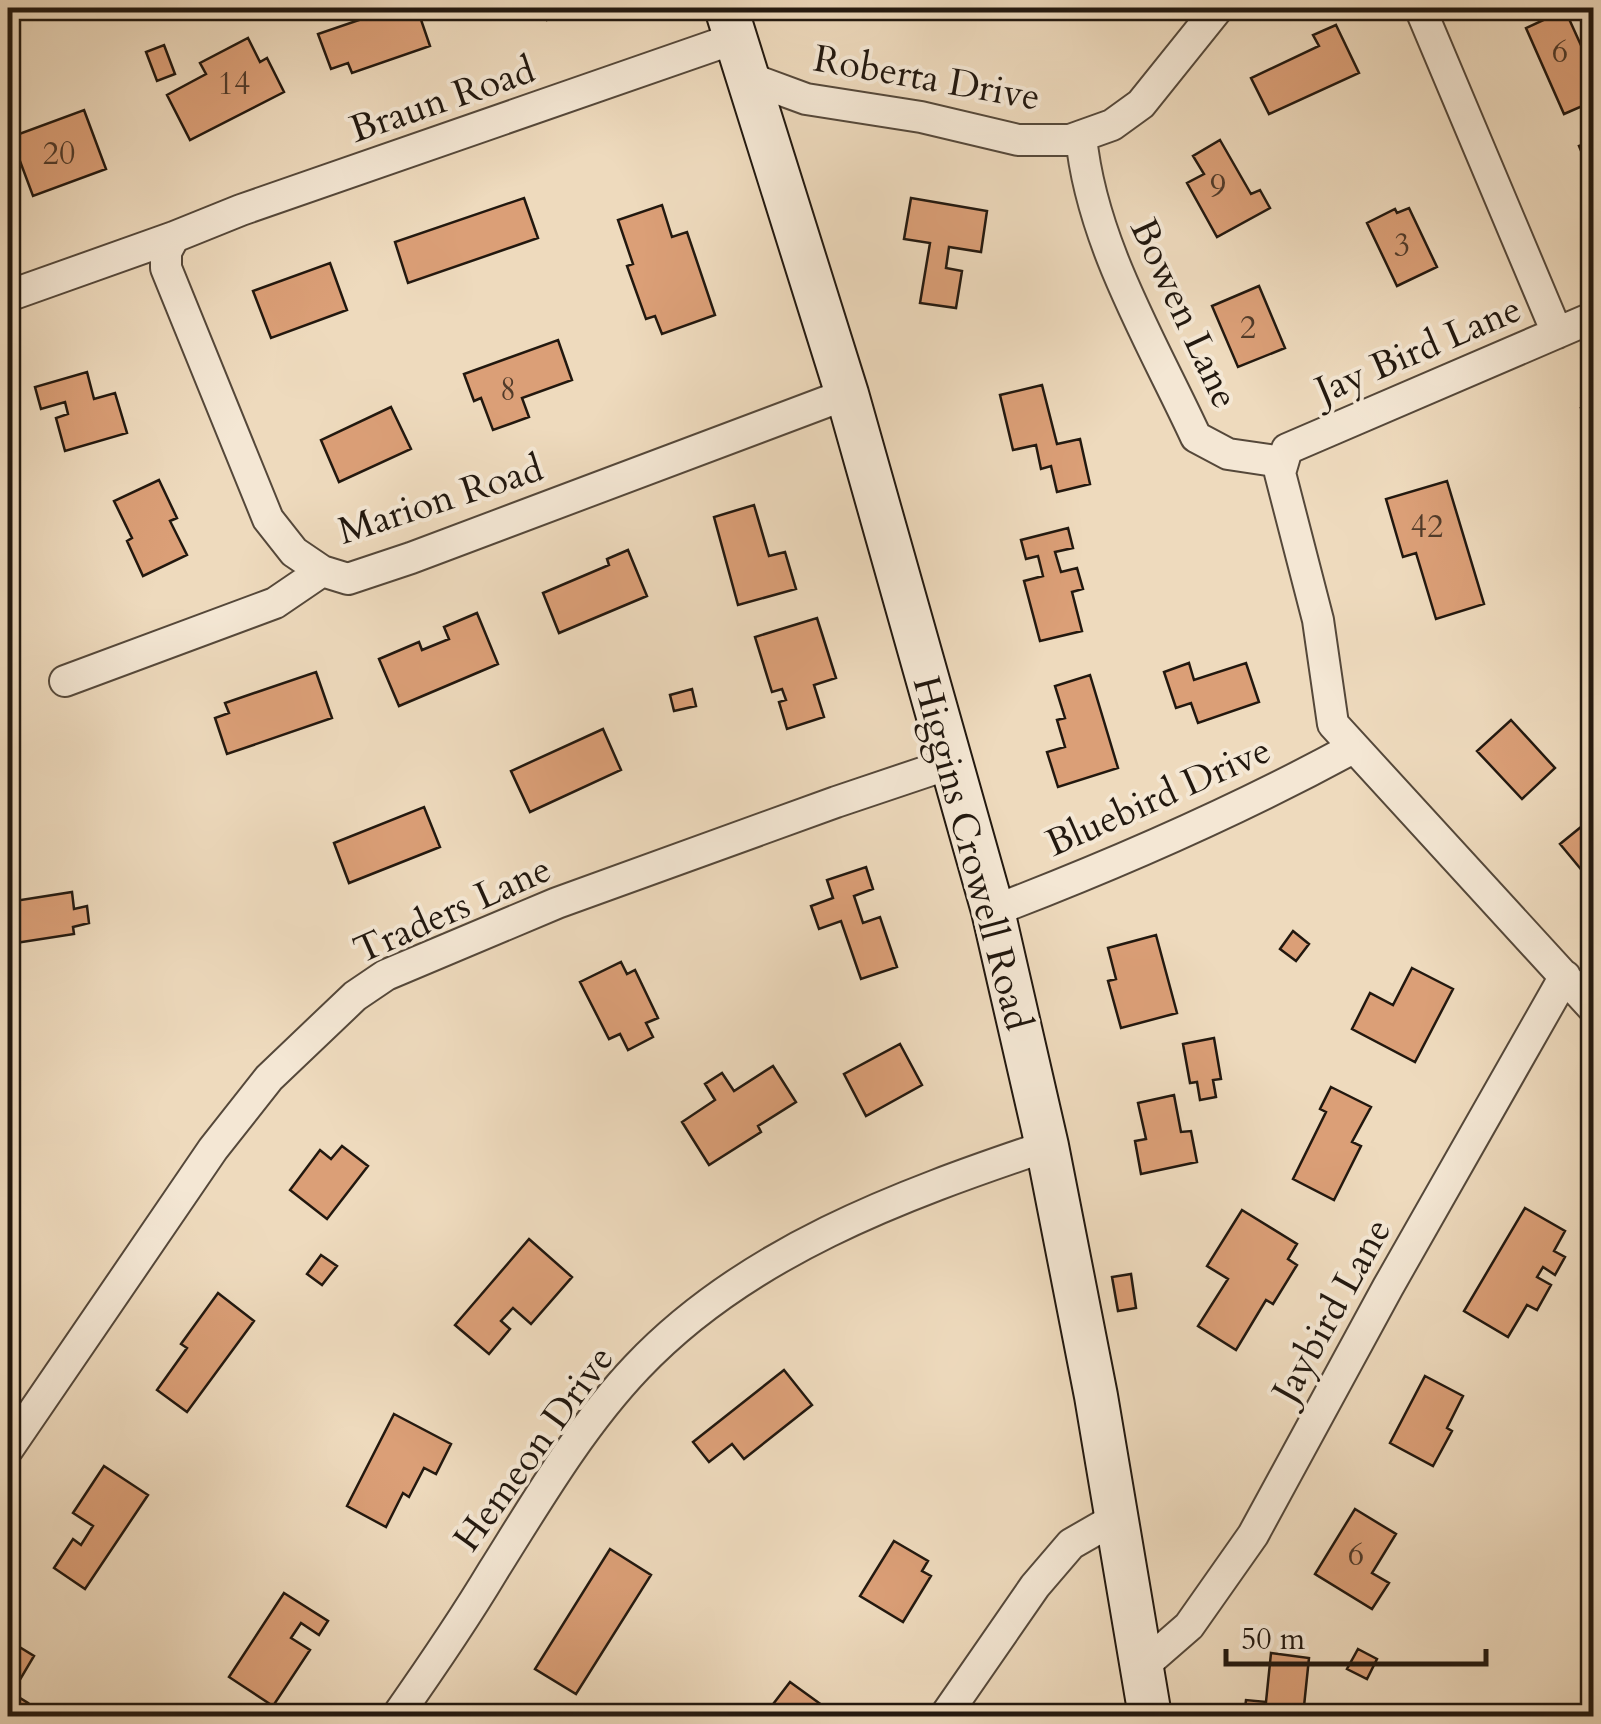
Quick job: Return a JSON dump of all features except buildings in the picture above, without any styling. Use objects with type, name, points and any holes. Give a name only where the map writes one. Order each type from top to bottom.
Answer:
[{"type":"main road","name":"Higgins Crowell Road","points":[[731,23],[846,394],[993,910],[1047,1146],[1118,1518],[1150,1716]]},
{"type":"street","name":"Roberta Drive","points":[[749,78],[806,99],[921,117],[1018,140],[1070,140],[1112,125],[1141,104],[1218,8]]},
{"type":"street","points":[[1420,8],[1557,333]]},
{"type":"street","name":"Braun Road","points":[[8,296],[174,237],[731,23]]},
{"type":"street","name":"Bowen Lane","points":[[1080,136],[1099,228],[1196,437],[1228,454],[1282,462]]},
{"type":"street","points":[[174,237],[166,252],[166,268],[268,519],[294,552],[322,571]]},
{"type":"street","name":"Jay Bird Lane","points":[[1282,462],[1287,449],[1594,317]]},
{"type":"street","name":"Marion Road","points":[[65,681],[275,603],[322,571],[348,579],[412,558],[846,394]]},
{"type":"street","points":[[1282,462],[1280,473],[1318,620],[1333,724],[1594,1009]]},
{"type":"street","name":"Bluebird Drive","points":[[993,910],[1069,882],[1252,801],[1353,748]]},
{"type":"street","name":"Traders Lane","points":[[8,1450],[212,1149],[269,1078],[356,996],[386,976],[557,903],[952,764]]},
{"type":"street","name":"Jaybird Lane","points":[[1143,1666],[1189,1626],[1253,1535],[1565,976]]},
{"type":"street","name":"Hemeon Drive","points":[[397,1716],[456,1632],[550,1481],[636,1368],[686,1322],[737,1282],[810,1240],[940,1182],[1047,1146]]},
{"type":"street","points":[[945,1716],[1034,1586],[1058,1558],[1071,1544],[1118,1518]]}]
